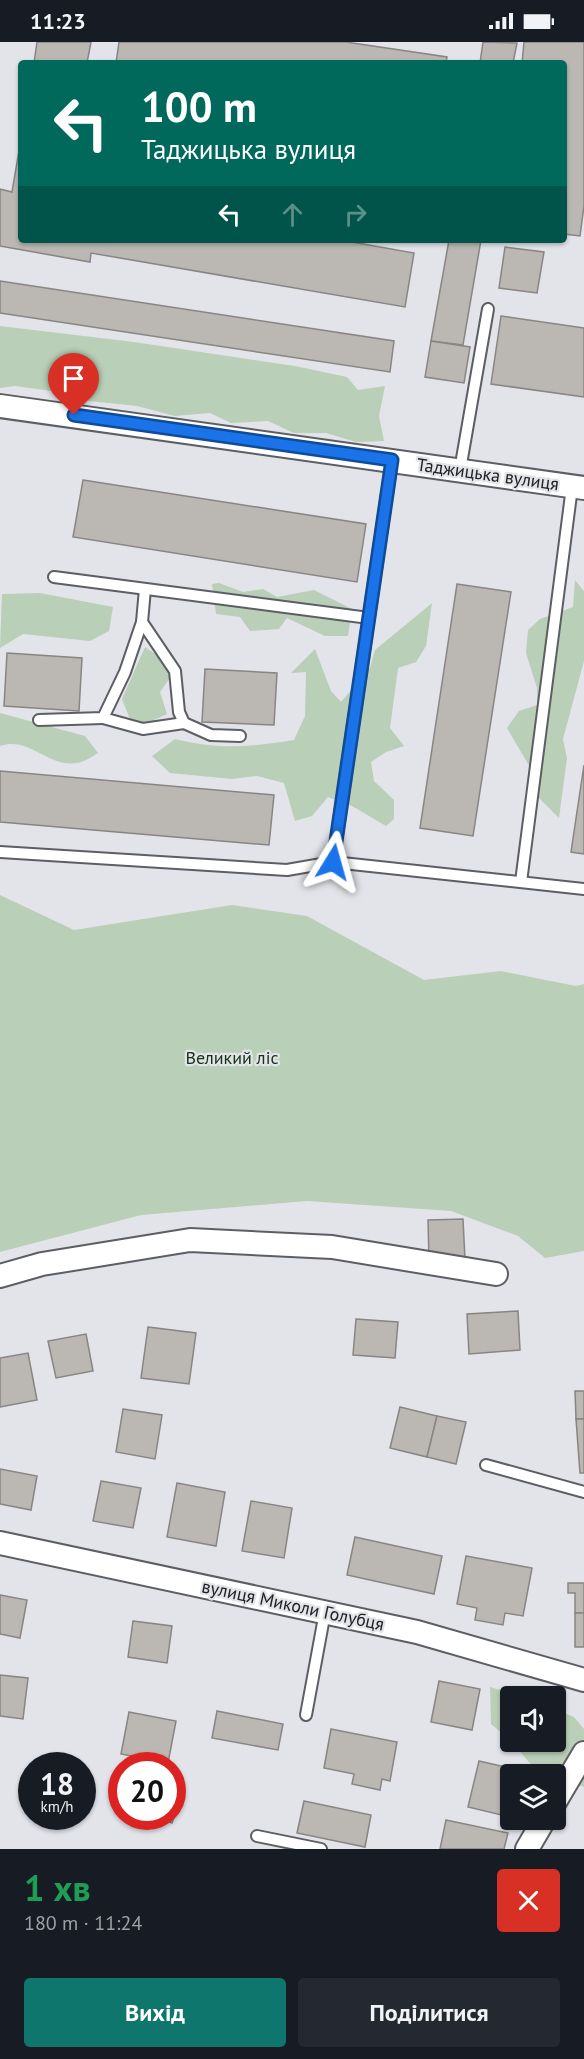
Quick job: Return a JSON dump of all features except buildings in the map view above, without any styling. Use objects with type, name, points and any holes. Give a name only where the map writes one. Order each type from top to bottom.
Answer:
[{"type":"street","name":"Таджицька вулиця","points":[[0,406],[578,488]]},
{"type":"street","points":[[0,1276],[42,1264],[190,1240],[332,1247],[496,1274]]},
{"type":"street","name":"вулиця Миколи Голубця","points":[[0,1543],[417,1632],[584,1680]]},
{"type":"street","points":[[566,1783],[584,1753]]},
{"type":"street","points":[[527,1849],[538,1830]]},
{"type":"lane","points":[[460,470],[488,309]]},
{"type":"lane","points":[[333,862],[392,460]]},
{"type":"lane","points":[[521,882],[578,488]]},
{"type":"lane","points":[[54,578],[369,618]]},
{"type":"lane","points":[[103,718],[125,672],[142,622],[145,589]]},
{"type":"lane","points":[[142,622],[175,671],[179,712],[184,723]]},
{"type":"lane","points":[[39,720],[103,718],[143,729],[184,723],[211,735],[240,736]]},
{"type":"lane","points":[[0,852],[287,870],[333,862],[584,889]]},
{"type":"lane","points":[[486,1465],[584,1492]]},
{"type":"lane","points":[[306,1715],[326,1612]]},
{"type":"lane","points":[[257,1836],[321,1849]]},
{"type":"green space","points":[[0,326],[134,342],[295,366],[347,377],[358,390],[385,386],[379,416],[384,441],[356,442],[326,433],[294,433],[268,421],[231,423],[210,413],[175,416],[137,406],[89,401],[70,389],[51,391],[15,386],[0,388]]},
{"type":"green space","points":[[575,580],[584,591],[584,661],[563,739],[567,758],[559,818],[539,798],[540,779],[531,769],[507,728],[519,711],[537,705],[537,688],[526,653],[528,630],[540,619],[573,607]]},
{"type":"green space","points":[[219,583],[243,592],[263,589],[277,597],[314,590],[352,609],[348,636],[325,636],[287,618],[279,629],[250,631],[240,617],[216,614],[212,584]]},
{"type":"green space","points":[[40,593],[113,607],[109,631],[90,641],[23,634],[0,648],[2,594]]},
{"type":"green space","points":[[432,603],[426,646],[416,662],[398,668],[390,728],[404,746],[386,752],[371,762],[374,781],[394,800],[394,819],[386,826],[352,806],[328,797],[312,816],[295,821],[284,783],[257,776],[232,779],[170,773],[152,756],[175,739],[220,746],[294,740],[305,716],[306,672],[291,673],[315,649],[331,691],[341,702],[370,668],[375,650]]},
{"type":"green space","points":[[145,647],[170,664],[175,671],[160,692],[167,714],[134,729],[122,699]]},
{"type":"green space","points":[[0,713],[85,736],[98,753],[81,762],[70,763],[59,762],[21,745],[0,746]]},
{"type":"green space","name":"Великий ліс","points":[[0,895],[74,930],[232,905],[307,916],[424,980],[501,971],[576,986],[584,984],[584,1251],[545,1258],[518,1236],[451,1211],[307,1201],[141,1215],[0,1252]]},
{"type":"green space","points":[[490,1687],[500,1690],[500,1732],[491,1724]]},
{"type":"green space","points":[[566,1714],[574,1717],[584,1729],[584,1787],[579,1785],[568,1805],[566,1803],[566,1764],[531,1764],[520,1752],[566,1752]]},
{"type":"route","points":[[74,415],[392,460],[333,862]]}]
